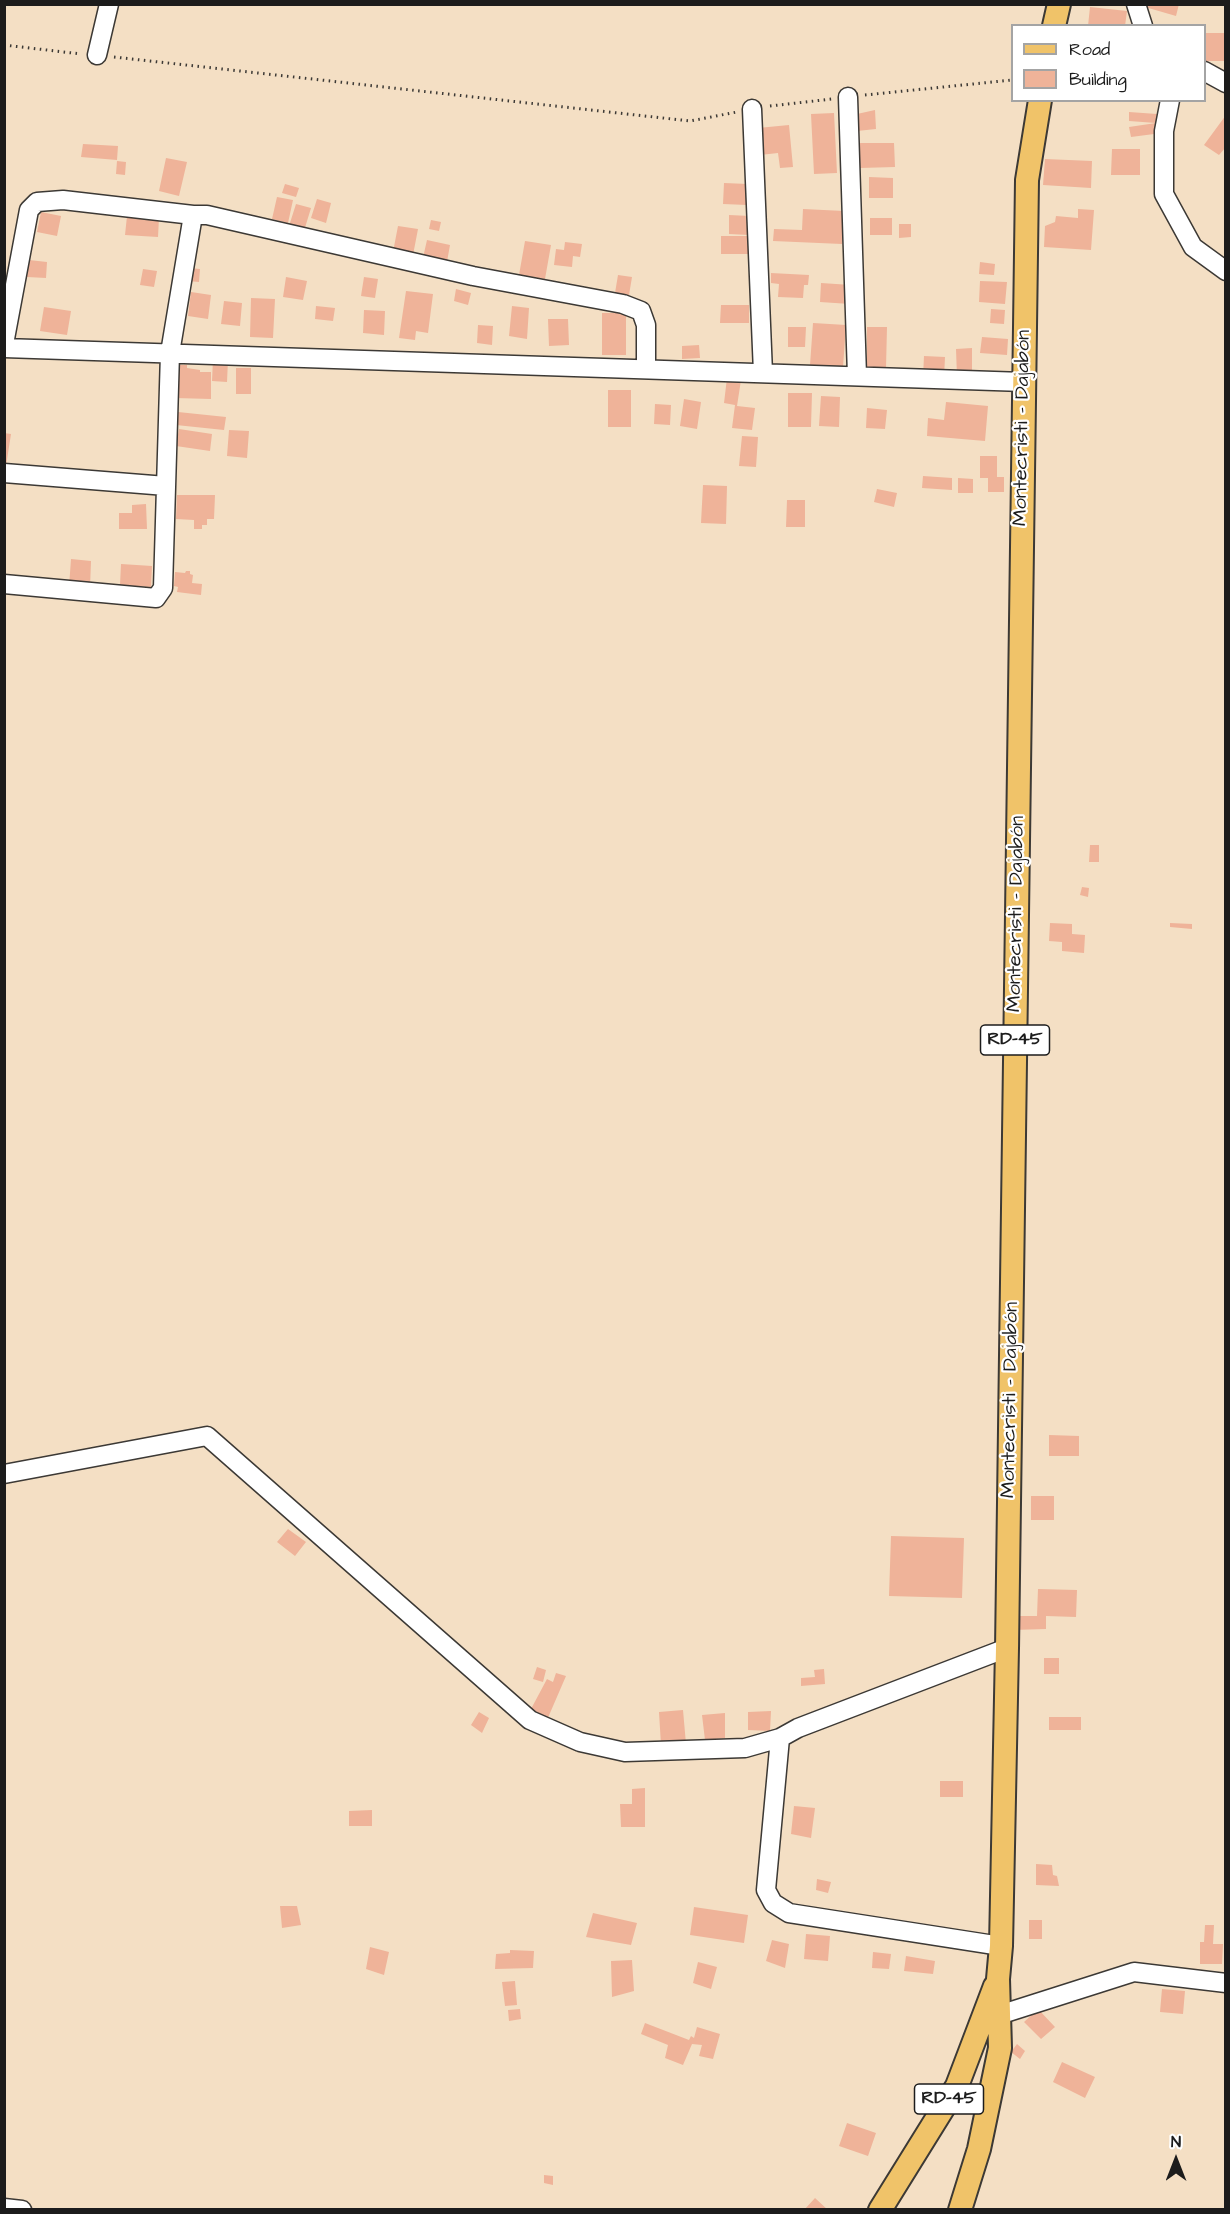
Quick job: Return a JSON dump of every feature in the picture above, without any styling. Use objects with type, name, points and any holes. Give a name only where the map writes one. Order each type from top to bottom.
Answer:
[{"type":"main road","points":[[1054,24],[1059,4]]},
{"type":"main road","name":"Montecristi - Dajabón","points":[[960,2210],[979,2149],[1000,2048],[998,1979],[1001,1946],[1007,1648],[1028,180],[1040,102]]},
{"type":"main road","name":"Montecristi - Dajabón","points":[[880,2210],[957,2086],[998,1979]]},
{"type":"street","points":[[97,55],[109,4]]},
{"type":"street","points":[[1137,4],[1142,24]]},
{"type":"street","points":[[1206,72],[1226,83]]},
{"type":"street","points":[[848,97],[857,376]]},
{"type":"street","points":[[1170,102],[1164,131],[1164,194],[1193,247],[1226,271]]},
{"type":"street","points":[[752,109],[763,373]]},
{"type":"street","points":[[646,369],[646,325],[641,311],[623,304],[473,276],[207,215],[63,200],[37,202],[29,210],[4,346],[170,353],[1024,382]]},
{"type":"street","points":[[4,584],[156,598],[164,588],[170,353],[193,215]]},
{"type":"street","points":[[4,473],[166,486]]},
{"type":"street","points":[[4,1474],[207,1436],[530,1720],[580,1742],[625,1752],[744,1748],[780,1738],[798,1728],[1007,1648]]},
{"type":"street","points":[[780,1738],[766,1890],[773,1903],[789,1913],[1001,1946]]},
{"type":"street","points":[[999,2014],[1134,1972],[1226,1983]]},
{"type":"street","points":[[4,2208],[22,2210]]},
{"type":"path","points":[[4,45],[690,121],[752,109],[1011,80]]},
{"type":"building","points":[[1146,4],[1179,4],[1176,16],[1145,7]]},
{"type":"building","points":[[1090,7],[1127,11],[1125,24],[1088,24]]},
{"type":"building","points":[[1206,33],[1226,33],[1226,61],[1206,61]]},
{"type":"building","points":[[875,110],[876,129],[857,131],[857,114]]},
{"type":"building","points":[[1129,112],[1157,114],[1156,123],[1129,121]]},
{"type":"building","points":[[834,113],[837,173],[814,174],[811,114]]},
{"type":"building","points":[[1226,115],[1226,147],[1219,155],[1204,145]]},
{"type":"building","points":[[1156,123],[1154,134],[1131,137],[1129,127]]},
{"type":"building","points":[[789,125],[793,167],[780,168],[778,153],[760,155],[758,128]]},
{"type":"building","points":[[860,143],[894,143],[895,167],[860,168]]},
{"type":"building","points":[[83,144],[118,146],[117,160],[81,157]]},
{"type":"building","points":[[1112,149],[1140,149],[1140,175],[1111,175]]},
{"type":"building","points":[[166,158],[187,162],[179,196],[159,191]]},
{"type":"building","points":[[1045,159],[1092,161],[1091,188],[1043,185]]},
{"type":"building","points":[[117,161],[126,162],[125,175],[116,174]]},
{"type":"building","points":[[869,177],[893,178],[893,198],[869,198]]},
{"type":"building","points":[[724,183],[748,184],[747,205],[723,204]]},
{"type":"building","points":[[285,184],[299,188],[296,197],[282,193]]},
{"type":"building","points":[[277,197],[293,200],[288,223],[272,219]]},
{"type":"building","points":[[317,199],[331,203],[326,223],[311,218]]},
{"type":"building","points":[[296,204],[311,208],[304,231],[289,226]]},
{"type":"building","points":[[803,209],[844,211],[842,244],[773,241],[774,229],[802,230]]},
{"type":"building","points":[[1078,209],[1094,210],[1091,250],[1044,247],[1045,226],[1055,222],[1056,216],[1078,218]]},
{"type":"building","points":[[41,212],[61,216],[57,236],[37,232]]},
{"type":"building","points":[[729,215],[750,216],[749,235],[729,234]]},
{"type":"building","points":[[127,216],[159,218],[158,237],[125,235]]},
{"type":"building","points":[[870,218],[892,218],[892,235],[870,235]]},
{"type":"building","points":[[431,220],[441,222],[439,231],[429,229]]},
{"type":"building","points":[[899,224],[911,224],[911,237],[899,238]]},
{"type":"building","points":[[398,226],[418,229],[413,255],[393,252]]},
{"type":"building","points":[[721,236],[752,236],[752,254],[721,254]]},
{"type":"building","points":[[427,240],[450,245],[446,267],[422,262]]},
{"type":"building","points":[[525,241],[551,245],[545,279],[519,275]]},
{"type":"building","points":[[565,242],[582,244],[580,257],[573,256],[572,267],[554,265],[556,249],[564,250]]},
{"type":"building","points":[[29,260],[47,262],[46,278],[27,277]]},
{"type":"building","points":[[980,262],[995,264],[994,275],[979,274]]},
{"type":"building","points":[[189,268],[200,269],[199,282],[188,281]]},
{"type":"building","points":[[143,269],[157,271],[154,287],[140,285]]},
{"type":"building","points":[[771,273],[809,275],[808,285],[804,285],[803,298],[778,297],[779,284],[771,283]]},
{"type":"building","points":[[618,275],[632,277],[629,295],[615,293]]},
{"type":"building","points":[[286,277],[307,281],[303,300],[283,297]]},
{"type":"building","points":[[364,277],[378,279],[375,298],[361,296]]},
{"type":"building","points":[[980,281],[1007,282],[1005,304],[979,302]]},
{"type":"building","points":[[821,283],[851,285],[850,304],[820,302]]},
{"type":"building","points":[[456,289],[471,293],[468,305],[454,301]]},
{"type":"building","points":[[406,291],[433,294],[428,333],[416,331],[415,340],[399,338]]},
{"type":"building","points":[[191,292],[211,295],[208,319],[188,316]]},
{"type":"building","points":[[251,298],[275,299],[273,338],[250,337]]},
{"type":"building","points":[[224,301],[242,303],[240,326],[221,324]]},
{"type":"building","points":[[721,305],[749,305],[749,323],[720,323]]},
{"type":"building","points":[[316,306],[335,308],[333,321],[315,319]]},
{"type":"building","points":[[512,306],[529,308],[527,339],[509,336]]},
{"type":"building","points":[[44,307],[71,311],[67,335],[40,331]]},
{"type":"building","points":[[991,309],[1005,310],[1004,324],[990,323]]},
{"type":"building","points":[[364,310],[385,311],[384,335],[363,333]]},
{"type":"building","points":[[602,313],[626,313],[626,355],[602,355]]},
{"type":"building","points":[[548,319],[568,319],[569,345],[549,346]]},
{"type":"building","points":[[813,323],[846,325],[843,367],[810,365]]},
{"type":"building","points":[[478,325],[493,326],[492,345],[477,343]]},
{"type":"building","points":[[788,327],[806,327],[805,347],[788,347]]},
{"type":"building","points":[[867,327],[887,327],[886,368],[867,368]]},
{"type":"building","points":[[982,337],[1008,339],[1007,355],[980,353]]},
{"type":"building","points":[[699,345],[700,358],[682,359],[682,346]]},
{"type":"building","points":[[972,348],[972,377],[957,377],[956,349]]},
{"type":"building","points":[[924,356],[945,357],[944,378],[923,377]]},
{"type":"building","points":[[213,359],[228,360],[227,382],[212,381]]},
{"type":"building","points":[[176,365],[187,365],[187,368],[200,370],[200,372],[211,372],[211,399],[175,398]]},
{"type":"building","points":[[236,368],[251,368],[251,394],[236,394]]},
{"type":"building","points":[[727,378],[741,380],[737,406],[755,408],[752,430],[732,428],[735,405],[724,403]]},
{"type":"building","points":[[608,390],[631,390],[631,427],[608,427]]},
{"type":"building","points":[[788,393],[812,393],[811,427],[788,427]]},
{"type":"building","points":[[821,396],[840,397],[839,427],[819,426]]},
{"type":"building","points":[[684,399],[701,402],[697,429],[680,426]]},
{"type":"building","points":[[946,402],[988,406],[985,441],[927,436],[928,418],[944,420]]},
{"type":"building","points":[[655,404],[671,405],[670,425],[654,424]]},
{"type":"building","points":[[867,408],[887,410],[885,429],[866,428]]},
{"type":"building","points":[[178,412],[226,417],[224,430],[176,425]]},
{"type":"building","points":[[179,429],[212,434],[210,451],[176,446]]},
{"type":"building","points":[[229,430],[249,431],[247,458],[227,456]]},
{"type":"building","points":[[4,433],[11,434],[6,466],[4,465]]},
{"type":"building","points":[[742,436],[758,437],[756,467],[739,466]]},
{"type":"building","points":[[980,456],[997,456],[997,477],[1004,477],[1004,492],[988,492],[988,478],[980,478]]},
{"type":"building","points":[[923,476],[952,478],[952,490],[922,488]]},
{"type":"building","points":[[958,478],[973,479],[973,493],[958,493]]},
{"type":"building","points":[[703,485],[727,486],[726,524],[701,523]]},
{"type":"building","points":[[877,489],[897,493],[894,507],[874,502]]},
{"type":"building","points":[[177,495],[215,495],[214,519],[207,519],[207,525],[202,525],[202,529],[194,529],[194,520],[176,519]]},
{"type":"building","points":[[787,500],[805,500],[805,527],[786,527]]},
{"type":"building","points":[[146,504],[147,529],[119,529],[119,513],[132,513],[132,505]]},
{"type":"building","points":[[71,559],[91,561],[90,588],[69,587]]},
{"type":"building","points":[[121,564],[152,566],[151,587],[120,585]]},
{"type":"building","points":[[190,571],[193,575],[192,583],[202,584],[201,595],[177,592],[178,587],[174,586],[175,572],[185,573]]},
{"type":"building","points":[[1090,845],[1099,845],[1099,862],[1089,862]]},
{"type":"building","points":[[1082,887],[1089,888],[1088,897],[1080,895]]},
{"type":"building","points":[[1050,923],[1072,924],[1072,934],[1085,935],[1084,953],[1062,951],[1062,942],[1049,941]]},
{"type":"building","points":[[1170,923],[1192,924],[1192,929],[1170,927]]},
{"type":"building","points":[[1049,1435],[1079,1436],[1079,1456],[1049,1456]]},
{"type":"building","points":[[1031,1496],[1054,1496],[1054,1520],[1031,1520]]},
{"type":"building","points":[[288,1529],[306,1542],[295,1556],[277,1542]]},
{"type":"building","points":[[891,1536],[964,1538],[962,1598],[889,1596]]},
{"type":"building","points":[[1038,1589],[1077,1590],[1076,1617],[1046,1616],[1046,1629],[1013,1630],[1013,1616],[1037,1616]]},
{"type":"building","points":[[1044,1658],[1059,1658],[1059,1674],[1044,1674]]},
{"type":"building","points":[[537,1667],[546,1670],[543,1682],[533,1679]]},
{"type":"building","points":[[824,1669],[825,1684],[801,1686],[801,1678],[815,1677],[814,1670]]},
{"type":"building","points":[[556,1673],[566,1676],[547,1720],[531,1709],[547,1679],[553,1682]]},
{"type":"building","points":[[683,1710],[686,1744],[661,1745],[659,1712]]},
{"type":"building","points":[[771,1711],[770,1731],[748,1730],[748,1712]]},
{"type":"building","points":[[479,1712],[489,1718],[482,1733],[471,1725]]},
{"type":"building","points":[[725,1713],[725,1738],[705,1740],[702,1715]]},
{"type":"building","points":[[1049,1717],[1081,1717],[1081,1730],[1049,1730]]},
{"type":"building","points":[[940,1781],[963,1781],[963,1797],[940,1797]]},
{"type":"building","points":[[645,1788],[645,1827],[621,1827],[620,1804],[632,1804],[632,1789]]},
{"type":"building","points":[[794,1806],[815,1808],[811,1838],[791,1834]]},
{"type":"building","points":[[372,1810],[372,1826],[349,1826],[349,1811]]},
{"type":"building","points":[[1036,1864],[1052,1865],[1053,1875],[1057,1876],[1059,1886],[1036,1885]]},
{"type":"building","points":[[817,1879],[831,1882],[828,1893],[816,1890]]},
{"type":"building","points":[[280,1906],[297,1906],[301,1925],[282,1928]]},
{"type":"building","points":[[694,1907],[748,1915],[744,1943],[690,1935]]},
{"type":"building","points":[[593,1913],[637,1923],[631,1945],[586,1937]]},
{"type":"building","points":[[1029,1920],[1042,1920],[1042,1939],[1029,1939]]},
{"type":"building","points":[[1205,1925],[1214,1925],[1213,1944],[1223,1944],[1222,1964],[1200,1964],[1200,1942],[1204,1942]]},
{"type":"building","points":[[806,1934],[830,1936],[828,1961],[804,1959]]},
{"type":"building","points":[[772,1940],[789,1944],[785,1968],[766,1961]]},
{"type":"building","points":[[370,1947],[389,1952],[384,1975],[366,1969]]},
{"type":"building","points":[[510,1950],[534,1951],[533,1968],[495,1969],[496,1954],[510,1953]]},
{"type":"building","points":[[873,1952],[891,1954],[889,1969],[872,1968]]},
{"type":"building","points":[[906,1956],[935,1961],[933,1974],[904,1971]]},
{"type":"building","points":[[632,1960],[634,1991],[612,1997],[611,1961]]},
{"type":"building","points":[[698,1962],[717,1967],[711,1989],[693,1983]]},
{"type":"building","points":[[515,1981],[517,2005],[505,2006],[502,1982]]},
{"type":"building","points":[[1162,1989],[1185,1991],[1183,2014],[1160,2012]]},
{"type":"building","points":[[520,2009],[521,2019],[509,2021],[508,2010]]},
{"type":"building","points":[[1038,2009],[1055,2027],[1041,2039],[1024,2022]]},
{"type":"building","points":[[645,2023],[689,2040],[691,2036],[694,2038],[697,2027],[720,2034],[713,2059],[699,2056],[702,2045],[692,2044],[683,2065],[665,2058],[668,2045],[641,2034]]},
{"type":"building","points":[[1017,2044],[1025,2051],[1020,2059],[1011,2052]]},
{"type":"building","points":[[1062,2062],[1095,2077],[1085,2098],[1053,2082]]},
{"type":"building","points":[[847,2123],[876,2133],[868,2156],[839,2146]]},
{"type":"building","points":[[544,2175],[553,2176],[553,2185],[544,2183]]},
{"type":"building","points":[[815,2198],[828,2210],[804,2210]]}]
